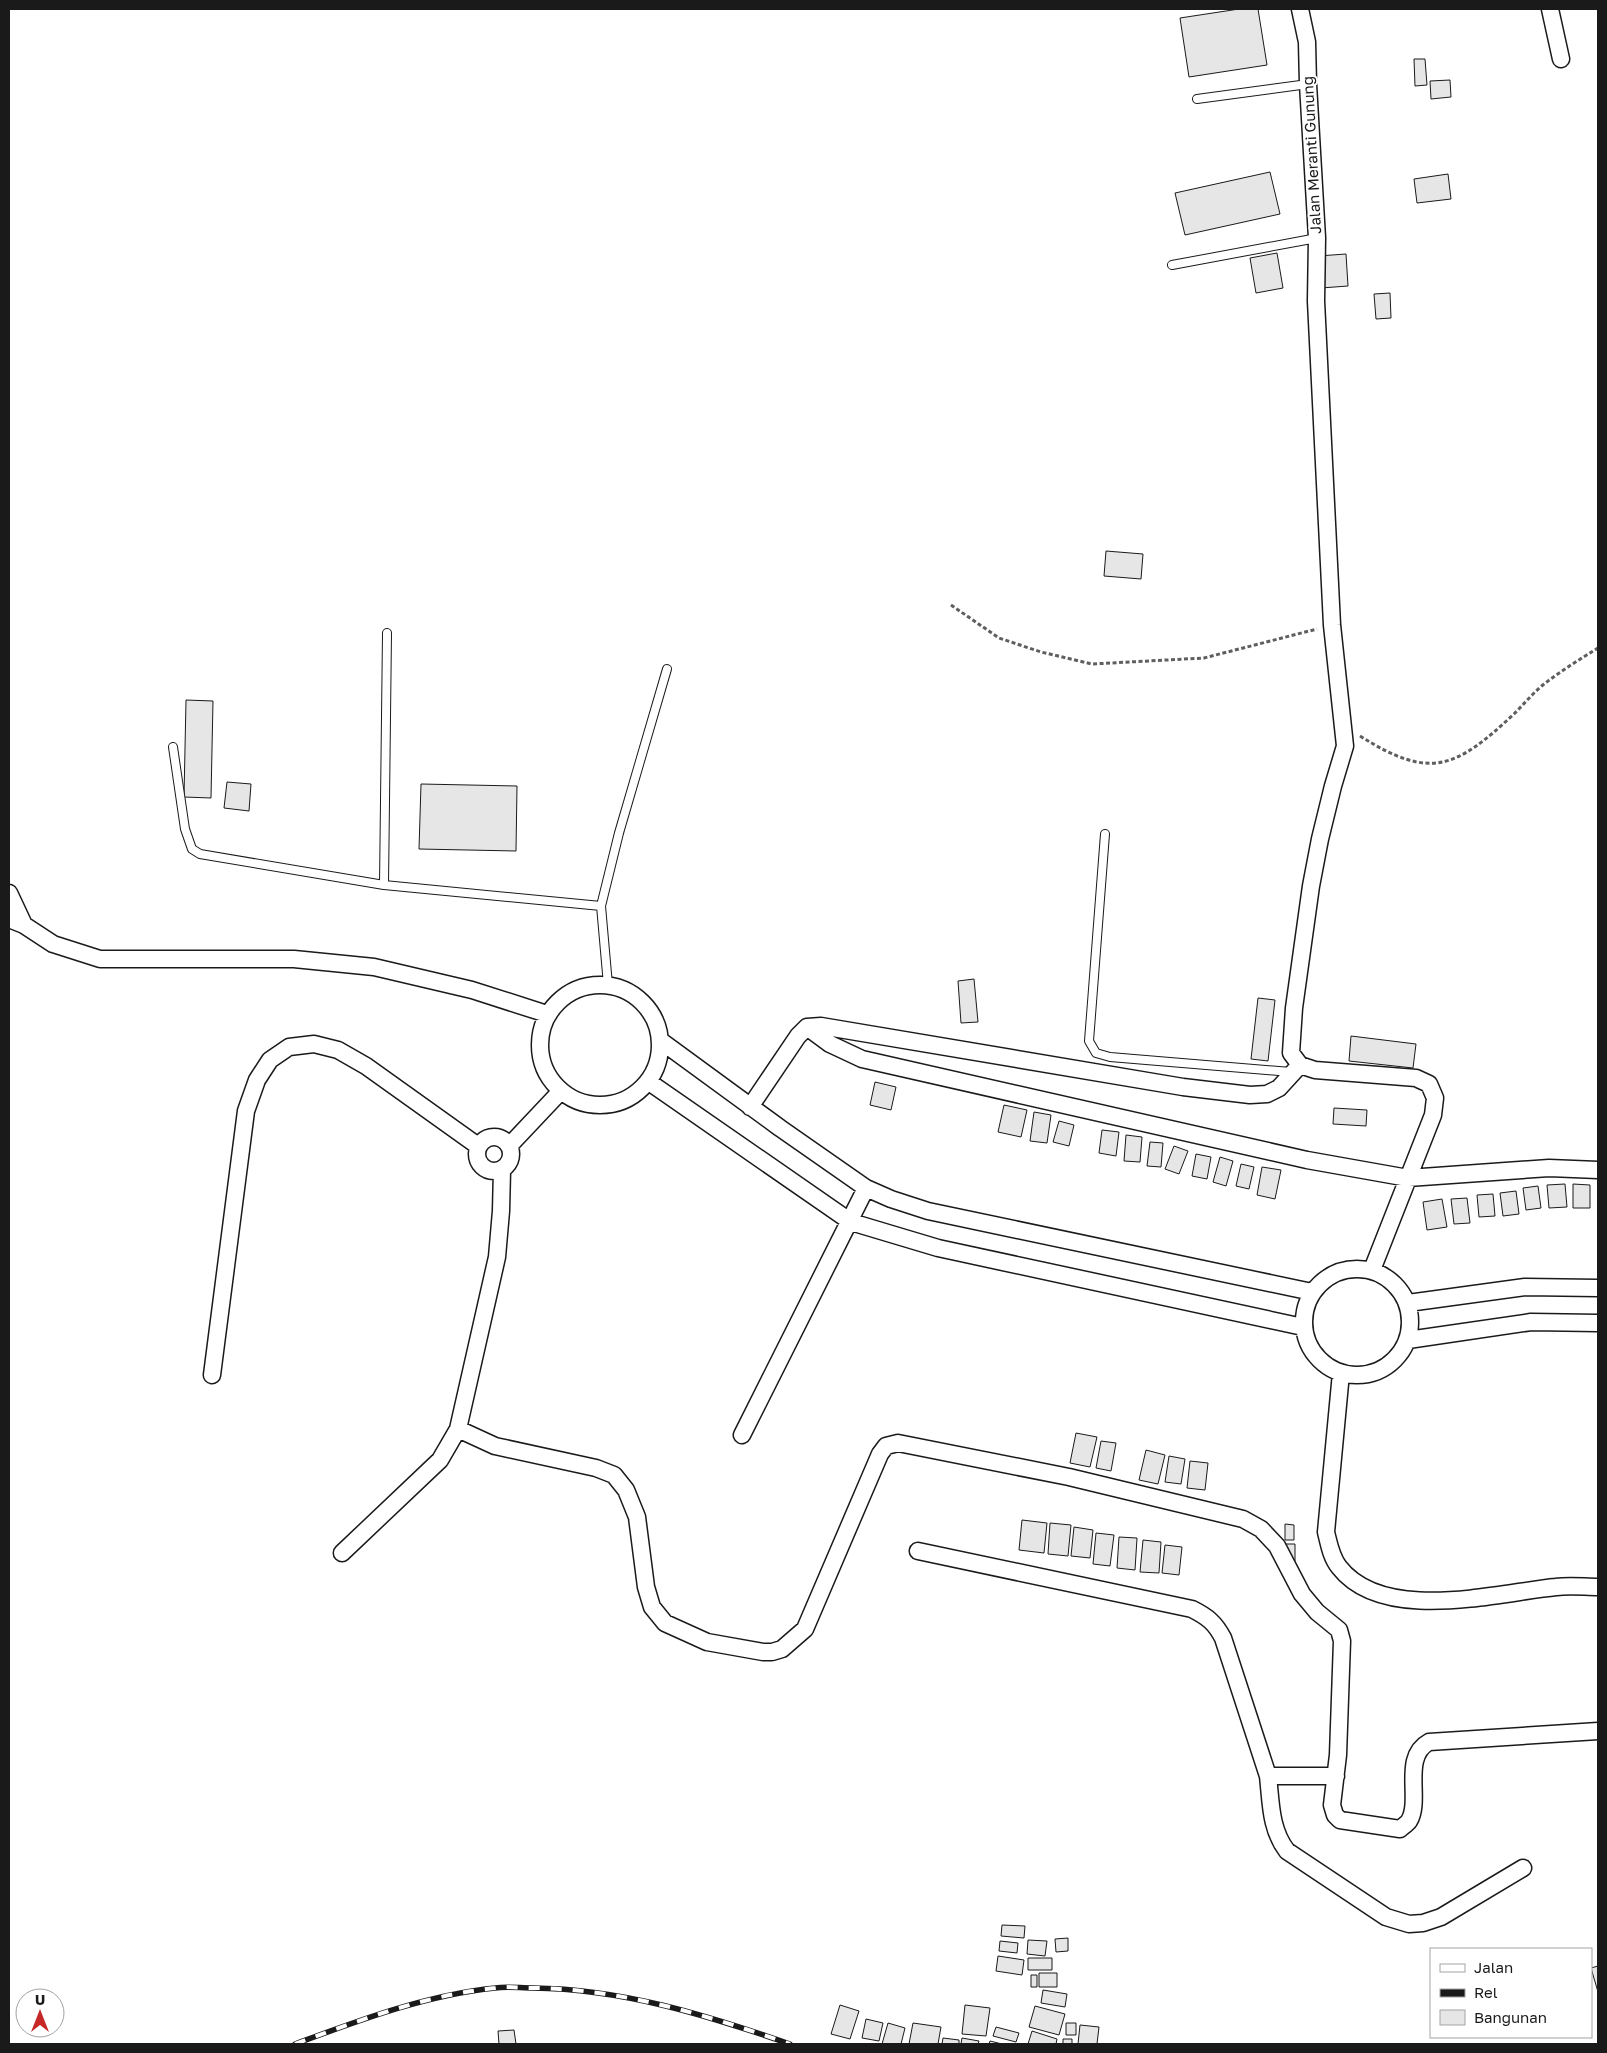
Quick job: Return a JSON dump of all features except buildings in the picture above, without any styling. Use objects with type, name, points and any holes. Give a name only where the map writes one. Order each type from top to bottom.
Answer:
[{"type":"street","name":"Jalan Meranti Gunung","points":[[1297,1068],[1291,1053],[1294,1008],[1310,895],[1320,839],[1333,786],[1344,752],[1343,725],[1332,626],[1316,301],[1317,238],[1307,42],[1300,9]]},
{"type":"street","points":[[1550,9],[1560,59]]},
{"type":"street","points":[[9,893],[16,922],[53,944],[100,958],[294,959],[374,967],[472,990],[547,1014]]},
{"type":"street","points":[[608,985],[634,995],[653,1015],[661,1042],[658,1062],[649,1082],[623,1102],[590,1105],[560,1092],[543,1069],[538,1041],[547,1014],[563,996],[584,986],[608,985]]},
{"type":"street","points":[[807,1027],[830,1044],[862,1059],[1307,1160],[1408,1178],[1549,1168],[1598,1170]]},
{"type":"street","points":[[750,1106],[798,1036],[807,1027],[830,1028],[1183,1086],[1250,1095],[1268,1094],[1279,1088],[1297,1068],[1416,1078],[1429,1084],[1435,1098],[1433,1115],[1372,1270]]},
{"type":"street","points":[[661,1042],[866,1188],[891,1199],[928,1211],[1312,1292]]},
{"type":"street","points":[[212,1374],[246,1111],[257,1080],[270,1060],[290,1047],[314,1044],[338,1050],[366,1066],[478,1146]]},
{"type":"street","points":[[649,1082],[851,1222],[938,1248],[1303,1327]]},
{"type":"street","points":[[510,1146],[560,1092]]},
{"type":"street","points":[[487,1137],[500,1137],[510,1146],[512,1155],[508,1164],[502,1170],[493,1172],[485,1169],[478,1163],[476,1155],[478,1146],[487,1137]]},
{"type":"street","points":[[342,1553],[440,1460],[458,1429],[497,1257],[502,1211],[502,1170]]},
{"type":"street","points":[[742,1435],[851,1222],[866,1188]]},
{"type":"street","points":[[1350,1268],[1372,1270],[1394,1282],[1408,1303],[1411,1321],[1408,1340],[1398,1357],[1381,1370],[1362,1375],[1341,1373],[1323,1363],[1310,1347],[1303,1327],[1305,1309],[1312,1292],[1328,1276],[1350,1268]]},
{"type":"street","points":[[1408,1303],[1525,1286],[1598,1288]]},
{"type":"street","points":[[1408,1340],[1531,1322],[1598,1323]]},
{"type":"street","points":[[1341,1373],[1326,1532],[1331,1551],[1339,1567],[1357,1584],[1383,1595],[1431,1602],[1488,1597],[1558,1587],[1598,1587]]},
{"type":"street","points":[[458,1429],[495,1446],[596,1468],[614,1474],[626,1490],[637,1518],[646,1587],[652,1607],[664,1622],[707,1642],[763,1652],[782,1649],[806,1629],[880,1454],[886,1446],[898,1443],[1069,1478],[1243,1519],[1261,1529],[1277,1546],[1302,1594],[1317,1612],[1338,1630],[1342,1641],[1336,1776],[1332,1805],[1335,1815],[1340,1820],[1400,1829],[1409,1821],[1412,1809],[1415,1760],[1422,1745],[1429,1742],[1598,1731]]},
{"type":"street","points":[[918,1551],[1192,1609],[1207,1616],[1216,1625],[1223,1638],[1268,1776],[1274,1828],[1278,1840],[1287,1851],[1386,1917],[1409,1924],[1423,1923],[1440,1917],[1523,1868]]},
{"type":"street","points":[[1268,1776],[1336,1776]]},
{"type":"lane","points":[[1197,99],[1308,84]]},
{"type":"lane","points":[[1172,265],[1317,238]]},
{"type":"lane","points":[[384,885],[387,633]]},
{"type":"lane","points":[[608,985],[601,906],[618,833],[667,669]]},
{"type":"lane","points":[[173,747],[184,829],[192,849],[200,854],[384,885],[601,906]]},
{"type":"lane","points":[[1105,834],[1089,1042],[1096,1053],[1110,1057],[1297,1068]]},
{"type":"path","points":[[950,606],[999,638],[1041,652],[1092,664],[1204,658],[1332,626]]},
{"type":"path","points":[[1343,725],[1385,752],[1418,764],[1449,761],[1478,746],[1543,685],[1598,648]]},
{"type":"railway","points":[[295,2044],[419,2002],[469,1991],[500,1987],[566,1990],[632,1999],[696,2014],[790,2044]]}]
